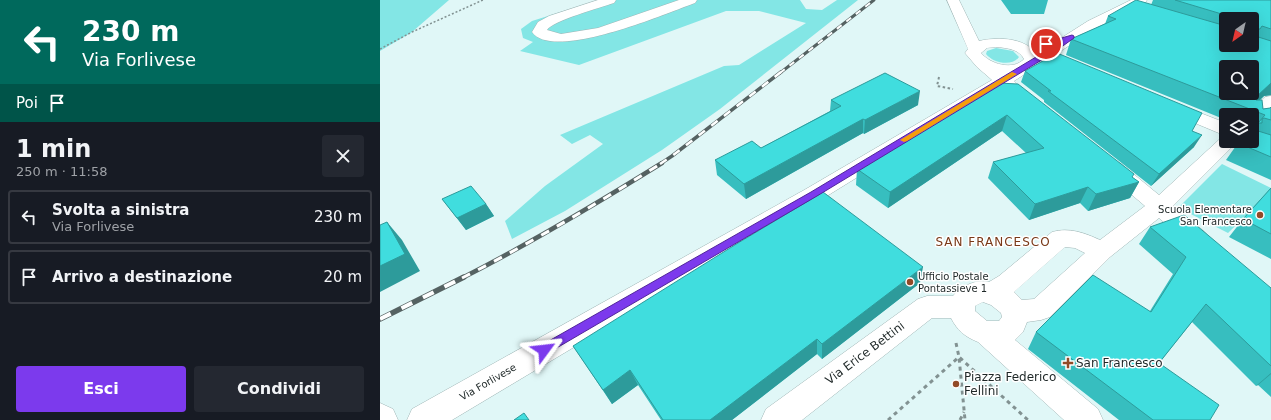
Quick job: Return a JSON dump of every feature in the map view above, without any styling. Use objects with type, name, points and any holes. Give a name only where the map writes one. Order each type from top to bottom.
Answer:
[{"type":"street","points":[[610,0],[554,19],[544,25],[539,32],[548,36],[561,38],[601,32],[691,0]]},
{"type":"street","points":[[953,0],[961,21],[975,48]]},
{"type":"street","name":"Via Forlivese","points":[[1072,37],[1055,57],[1030,64],[1023,68],[1012,70],[982,64],[976,59],[973,53],[975,48],[982,44],[1000,43],[1019,47],[1034,47],[1072,37],[1140,0]]},
{"type":"street","points":[[1127,7],[1148,14]]},
{"type":"street","points":[[961,21],[971,32],[1000,43]]},
{"type":"street","points":[[1019,47],[1030,56],[1032,60],[1030,64]]},
{"type":"street","points":[[982,64],[1028,100]]},
{"type":"street","name":"Via Forlivese","points":[[422,420],[814,194],[961,96],[980,88],[985,76],[982,64]]},
{"type":"street","name":"Via Forlivese","points":[[961,96],[1003,81],[1030,64]]},
{"type":"street","points":[[1156,100],[1219,127]]},
{"type":"street","points":[[1259,112],[1271,101]]},
{"type":"street","points":[[1015,312],[1041,309],[1102,251],[1160,206],[1222,148]]},
{"type":"street","points":[[1097,155],[1213,251]]},
{"type":"street","points":[[992,292],[1008,283],[1060,238],[1079,240],[1102,251]]},
{"type":"street","points":[[988,334],[1006,332],[1011,327],[1015,319],[1015,312],[1010,304],[992,292],[982,290],[965,298],[960,307],[963,316],[968,322],[988,334],[1009,354],[1088,420]]},
{"type":"street","name":"Via Erice Bettini","points":[[777,420],[928,307],[960,307]]},
{"type":"path","points":[[380,49],[418,29],[483,0]]},
{"type":"path","points":[[939,77],[937,86],[961,96]]},
{"type":"path","points":[[918,272],[931,282]]},
{"type":"path","points":[[955,338],[959,357],[965,420]]},
{"type":"path","points":[[888,420],[959,357]]},
{"type":"path","points":[[959,357],[1028,420]]},
{"type":"path","points":[[960,420],[964,412]]},
{"type":"shaded area","points":[[380,0],[449,0],[412,32],[380,51]]},
{"type":"shaded area","points":[[599,0],[800,0],[806,9],[822,10],[837,0],[858,0],[720,109],[662,150],[565,211],[512,239],[505,221],[545,186],[603,144],[590,135],[572,144],[560,135],[724,66],[739,65],[806,23],[759,11],[726,11],[579,65],[520,51],[533,42],[523,38],[521,29],[532,21]]},
{"type":"shaded area","points":[[996,48],[1013,51],[1019,57],[1012,62],[998,62],[986,54],[987,51]]},
{"type":"shaded area","points":[[1222,164],[1271,188],[1269,193],[1228,233],[1181,209],[1180,206]]},
{"type":"building","points":[[1136,0],[1219,24],[1219,52],[1259,52],[1259,37],[1271,41],[1271,83],[1259,94],[1259,60],[1219,60],[1219,97],[1071,39],[1116,19],[1108,16]]},
{"type":"building","points":[[1175,0],[1271,0],[1271,29],[1262,26],[1259,29],[1259,12],[1219,13]]},
{"type":"building","points":[[1057,53],[1202,113],[1192,131],[1202,135],[1159,174],[1048,91],[1051,91],[1025,71]]},
{"type":"building","points":[[885,73],[920,91],[865,120],[863,119],[744,184],[715,160],[752,141],[761,148],[841,106],[831,100]]},
{"type":"building","points":[[998,83],[1018,84],[1134,174],[1132,177],[1139,182],[1096,194],[1088,187],[1035,204],[993,162],[1044,148],[1007,115],[890,192],[857,169]]},
{"type":"building","points":[[1227,100],[1262,100],[1263,109],[1271,107],[1271,120],[1264,118],[1262,119],[1262,123],[1259,123],[1259,122],[1265,115],[1259,113],[1259,108],[1247,108]]},
{"type":"building","points":[[1259,131],[1271,135],[1271,157],[1250,148],[1259,148]]},
{"type":"building","points":[[471,186],[486,204],[457,218],[442,199]]},
{"type":"building","points":[[1271,188],[1271,234],[1243,219]]},
{"type":"building","points":[[823,192],[923,267],[822,344],[817,339],[710,420],[663,420],[630,370],[603,390],[573,346]]},
{"type":"building","points":[[1184,215],[1271,288],[1271,366],[1206,304],[1159,363],[1219,405],[1210,420],[1153,420],[1036,332],[1093,275],[1151,312],[1186,257],[1150,227]]},
{"type":"building","points":[[387,222],[405,254],[380,266],[380,225]]},
{"type":"building","points":[[524,413],[529,420],[514,420]]},
{"type":"railway","points":[[780,73],[874,0]]},
{"type":"railway","points":[[660,164],[781,72]]},
{"type":"railway","points":[[462,278],[563,223],[662,163]]},
{"type":"railway","points":[[380,319],[462,278]]},
{"type":"slow traffic","points":[[904,140],[1014,74]]},
{"type":"place","name":"Scuola Elementare San Francesco","points":[[1260,215]]},
{"type":"place","name":"Ufficio Postale Pontassieve 1","points":[[910,282]]},
{"type":"place","name":"San Francesco","points":[[1068,363]]},
{"type":"place","name":"Piazza Federico Fellini","points":[[956,384]]},
{"type":"district","name":"SAN FRANCESCO","points":[[993,242]]},
{"type":"route","points":[[544,350],[814,194],[1047,54],[1072,37],[1046,44]]}]
